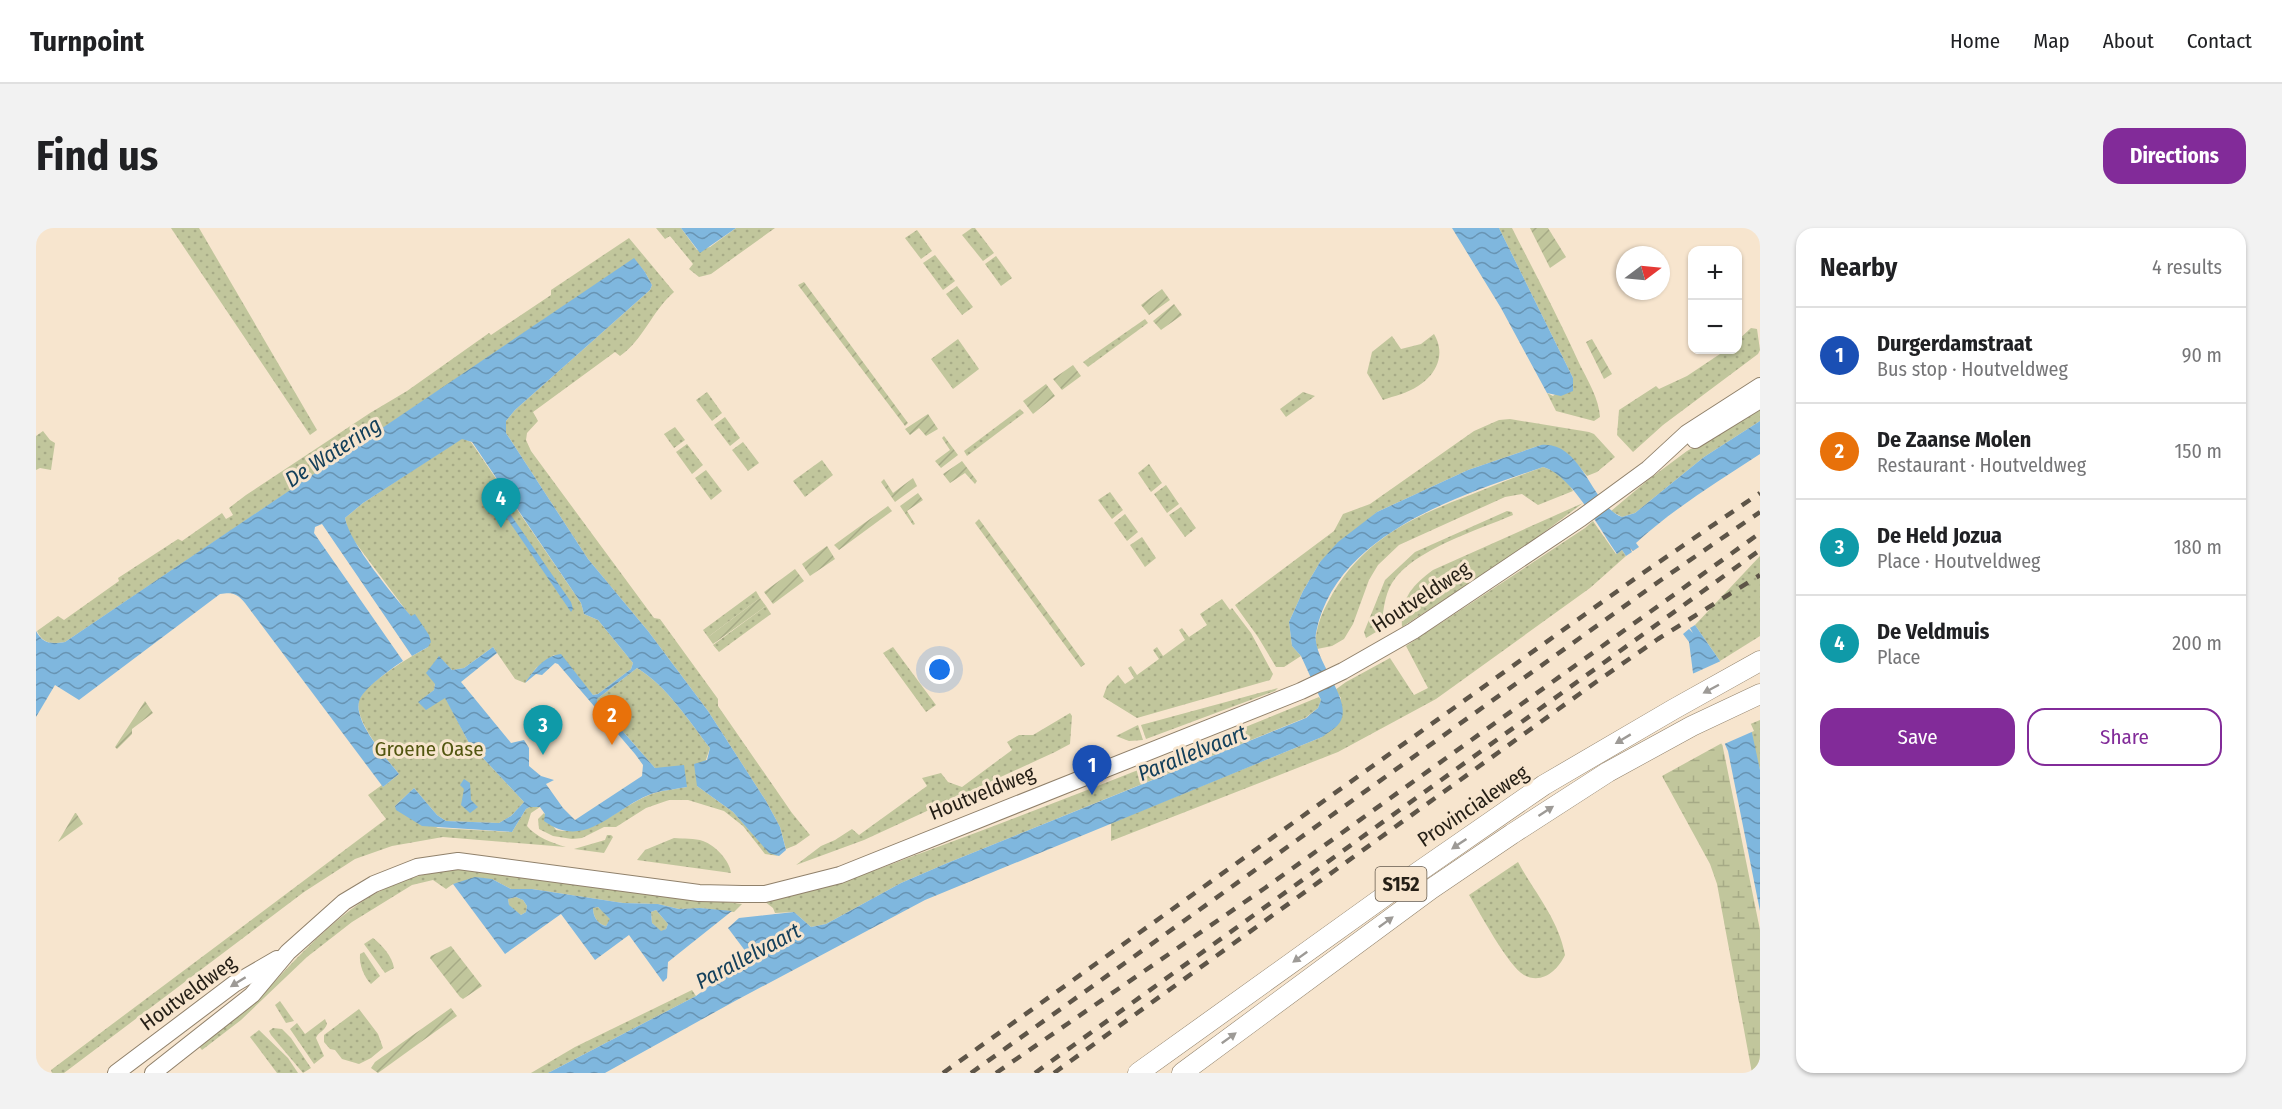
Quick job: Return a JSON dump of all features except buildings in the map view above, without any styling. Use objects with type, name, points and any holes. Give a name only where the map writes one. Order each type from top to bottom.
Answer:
[{"type":"main road","name":"Provincialeweg","points":[[1138,1073],[1414,875],[1544,785],[1754,665]]},
{"type":"main road","name":"S152","points":[[1182,1073],[1431,889],[1512,834],[1608,772],[1692,726],[1760,694]]},
{"type":"street","name":"Houtveldweg","points":[[1648,469],[1687,433],[1760,386]]},
{"type":"street","name":"Houtveldweg","points":[[153,1073],[252,995],[288,952],[344,902],[374,884],[417,867],[458,861],[699,893],[765,894],[840,875],[1301,691],[1343,671],[1413,631],[1581,518],[1648,469],[1760,400]]},
{"type":"street","name":"Houtveldweg","points":[[116,1073],[234,984],[288,952]]},
{"type":"green space","points":[[171,228],[199,228],[317,430],[310,435]]},
{"type":"green space","points":[[656,228],[681,228],[697,250],[710,247],[736,228],[775,228],[711,274],[699,277],[689,269],[693,264],[670,236],[665,239]]},
{"type":"green space","points":[[975,228],[994,253],[983,261],[962,235]]},
{"type":"green space","points":[[1499,228],[1512,228],[1590,384],[1600,417],[1594,421],[1556,411],[1547,393],[1553,396],[1573,378]]},
{"type":"green space","points":[[1530,228],[1548,228],[1566,257],[1550,268]]},
{"type":"green space","points":[[917,230],[932,251],[921,259],[905,238]]},
{"type":"green space","points":[[629,238],[674,292],[642,333],[620,356],[615,352],[533,412],[538,421],[527,433],[526,440],[531,451],[654,618],[660,619],[718,699],[718,706],[792,813],[810,835],[796,845],[786,849],[780,827],[766,801],[708,711],[648,631],[588,559],[506,433],[506,421],[515,410],[650,290],[652,285],[634,259],[65,642],[48,642],[39,635],[37,631],[58,616],[64,620],[119,581],[118,578],[178,539],[182,541],[222,513],[226,519],[233,515],[229,508],[246,495],[407,391],[489,333],[491,335],[551,295],[551,290]]},
{"type":"green space","points":[[935,255],[955,281],[943,290],[923,263]]},
{"type":"green space","points":[[996,256],[1012,278],[1001,286],[985,264]]},
{"type":"green space","points":[[804,282],[908,423],[905,426],[798,285]]},
{"type":"green space","points":[[957,286],[973,307],[962,315],[946,294]]},
{"type":"green space","points":[[1162,289],[1170,300],[1149,315],[1141,305]]},
{"type":"green space","points":[[1174,304],[1182,315],[1161,330],[1153,321]]},
{"type":"green space","points":[[1145,319],[1148,323],[1088,367],[1083,362]]},
{"type":"green space","points":[[1751,328],[1757,329],[1760,350],[1758,354],[1663,425],[1633,452],[1617,435],[1619,410],[1656,386],[1659,389],[1687,376],[1720,354],[1742,354],[1742,336]]},
{"type":"green space","points":[[1434,334],[1439,349],[1435,370],[1425,381],[1414,388],[1383,400],[1367,373],[1372,352],[1392,336],[1401,349],[1421,344]]},
{"type":"green space","points":[[958,339],[979,369],[953,389],[931,359]]},
{"type":"green space","points":[[1592,339],[1612,374],[1604,379],[1586,342]]},
{"type":"green space","points":[[1073,365],[1081,376],[1062,390],[1053,379]]},
{"type":"green space","points":[[1046,384],[1055,396],[1033,414],[1023,401]]},
{"type":"green space","points":[[707,392],[722,413],[712,421],[696,400]]},
{"type":"green space","points":[[1303,392],[1315,396],[1286,417],[1280,409]]},
{"type":"green space","points":[[1020,409],[1024,413],[967,456],[964,451]]},
{"type":"green space","points":[[1760,409],[1760,421],[1704,457],[1635,513],[1622,517],[1611,511],[1687,451]]},
{"type":"green space","points":[[928,414],[938,429],[926,436],[919,428],[910,435],[905,429]]},
{"type":"green space","points":[[725,417],[740,438],[730,446],[714,425]]},
{"type":"green space","points":[[1510,419],[1589,432],[1594,434],[1615,457],[1597,472],[1587,476],[1573,459],[1541,445],[1468,470],[1377,512],[1320,562],[1289,622],[1292,646],[1301,656],[1284,667],[1276,667],[1235,605],[1334,531],[1343,514],[1370,504],[1474,431],[1499,420]]},
{"type":"green space","points":[[675,427],[685,440],[674,448],[664,434]]},
{"type":"green space","points":[[43,431],[55,443],[51,470],[40,468],[36,470],[36,436]]},
{"type":"green space","points":[[944,436],[958,455],[941,468],[935,461],[950,450],[942,438]]},
{"type":"green space","name":"Groene Oase","points":[[462,438],[471,442],[581,603],[584,614],[598,620],[633,663],[631,669],[598,694],[593,695],[554,655],[536,668],[525,683],[515,679],[493,647],[464,668],[452,670],[439,657],[434,690],[419,702],[445,697],[469,743],[524,802],[511,816],[499,823],[446,821],[437,815],[414,788],[395,806],[438,828],[512,832],[526,809],[540,807],[531,813],[527,826],[540,836],[566,847],[443,837],[392,846],[355,859],[304,892],[64,1073],[52,1073],[51,1070],[386,819],[368,795],[399,774],[366,729],[361,719],[359,701],[362,694],[378,679],[428,647],[411,617],[349,534],[345,518],[363,503]]},
{"type":"green space","points":[[743,442],[759,463],[748,471],[732,450]]},
{"type":"green space","points":[[687,444],[703,465],[692,474],[676,452]]},
{"type":"green space","points":[[822,460],[833,475],[805,497],[793,481]]},
{"type":"green space","points":[[962,461],[977,481],[975,484],[965,473],[950,483],[943,474]]},
{"type":"green space","points":[[1149,464],[1162,483],[1151,492],[1138,473]]},
{"type":"green space","points":[[1543,467],[1561,476],[1573,491],[1538,505],[1522,494],[1505,497],[1399,545],[1378,565],[1369,580],[1353,624],[1344,639],[1332,646],[1317,649],[1317,631],[1328,602],[1355,563],[1371,547],[1388,534],[1427,513]]},
{"type":"green space","points":[[706,470],[722,491],[711,500],[695,478]]},
{"type":"green space","points":[[913,478],[917,486],[895,502],[881,482],[884,479],[893,493]]},
{"type":"green space","points":[[1166,485],[1179,504],[1167,513],[1154,494]]},
{"type":"green space","points":[[1110,492],[1123,510],[1112,519],[1098,500]]},
{"type":"green space","points":[[918,493],[923,500],[907,511],[915,524],[913,525],[900,506]]},
{"type":"green space","points":[[1583,503],[1515,554],[1402,627],[1403,609],[1408,594],[1433,570]]},
{"type":"green space","points":[[888,506],[892,511],[839,550],[834,545]]},
{"type":"green space","points":[[1181,507],[1196,528],[1185,537],[1169,515]]},
{"type":"green space","points":[[1507,511],[1512,512],[1513,515],[1447,542],[1414,561],[1402,571],[1392,583],[1387,594],[1381,629],[1366,638],[1364,632],[1385,580],[1415,552]]},
{"type":"green space","points":[[1125,514],[1138,532],[1127,541],[1114,523]]},
{"type":"green space","points":[[979,519],[1085,664],[1081,667],[975,523]]},
{"type":"green space","points":[[1593,521],[1616,554],[1622,550],[1626,556],[1590,588],[1436,699],[1338,752],[1111,841],[1111,823],[1322,737],[1341,698],[1335,690],[1390,658],[1414,695],[1428,688],[1406,646]]},
{"type":"green space","points":[[1142,537],[1156,558],[1145,567],[1130,545]]},
{"type":"green space","points":[[827,546],[835,559],[810,576],[802,564]]},
{"type":"green space","points":[[1760,556],[1760,636],[1720,661],[1695,625]]},
{"type":"green space","points":[[795,569],[804,581],[773,604],[764,592]]},
{"type":"green space","points":[[756,591],[760,598],[708,637],[703,630]]},
{"type":"green space","points":[[760,598],[766,606],[713,644],[708,637]]},
{"type":"green space","points":[[1222,599],[1251,633],[1273,674],[1270,680],[1137,718],[1103,697],[1107,686],[1118,675],[1125,684],[1134,678],[1128,668],[1131,666],[1137,675],[1159,659],[1153,650],[1157,647],[1163,656],[1185,640],[1179,630],[1182,628],[1189,637],[1207,625],[1200,614]]},
{"type":"green space","points":[[766,606],[771,614],[719,652],[713,645]]},
{"type":"green space","points":[[893,647],[936,705],[926,712],[883,653]]},
{"type":"green space","points":[[637,668],[668,694],[710,748],[697,786],[733,812],[769,852],[779,856],[765,854],[743,826],[724,811],[688,800],[669,800],[646,808],[616,827],[604,827],[582,838],[553,836],[539,829],[538,819],[544,813],[556,830],[584,829],[642,798],[687,787],[655,768],[597,702],[597,699]]},
{"type":"green space","points":[[1278,688],[1146,739],[1141,725]]},
{"type":"green space","points":[[1319,697],[1321,700],[1318,708],[1305,718],[945,864],[901,883],[826,924],[811,927],[794,912],[775,913],[773,908],[764,901],[812,891],[882,868],[1182,753]]},
{"type":"green space","points":[[145,701],[153,713],[132,729],[132,734],[117,749],[115,747]]},
{"type":"green space","points":[[1070,713],[1072,716],[1070,744],[864,840],[796,865],[821,846],[852,829],[859,835],[927,786],[922,778],[941,773],[948,782],[962,787],[1012,750],[1007,742],[1019,735],[1033,735]]},
{"type":"green space","points":[[1760,720],[1760,770],[1748,725]]},
{"type":"green space","points":[[1138,725],[1143,740],[1129,741],[1116,736]]},
{"type":"green space","points":[[1722,743],[1760,930],[1760,1073],[1752,1073],[1717,884],[1710,864],[1662,776]]},
{"type":"green space","points":[[75,813],[83,824],[58,842]]},
{"type":"green space","points":[[607,835],[613,837],[604,853],[574,849],[605,840]]},
{"type":"green space","points":[[674,838],[696,839],[708,843],[725,859],[731,873],[637,860],[645,850]]},
{"type":"green space","points":[[1518,862],[1552,918],[1565,955],[1554,971],[1543,977],[1531,978],[1517,970],[1469,895]]},
{"type":"green space","points":[[465,869],[742,904],[734,912],[700,908],[679,909],[658,904],[623,903],[532,889],[511,889],[492,879],[453,884],[446,889],[433,880],[412,885],[352,922],[307,957],[241,1020],[202,1050],[196,1043],[261,995],[314,941],[370,896],[413,878],[437,872]]},
{"type":"green space","points":[[516,897],[523,900],[527,906],[526,912],[521,915],[509,906],[508,899]]},
{"type":"green space","points":[[598,907],[611,919],[606,926],[598,922],[595,917],[593,908]]},
{"type":"green space","points":[[656,910],[668,924],[661,932],[652,923],[651,912]]},
{"type":"green space","points":[[373,938],[386,951],[393,964],[394,968],[385,973],[364,944]]},
{"type":"green space","points":[[451,946],[482,986],[463,999],[430,958]]},
{"type":"green space","points":[[364,952],[380,976],[371,984],[361,966],[360,954]]},
{"type":"green space","points":[[692,990],[696,996],[548,1073],[531,1073],[575,1047]]},
{"type":"green space","points":[[280,1001],[294,1021],[286,1023],[275,1005]]},
{"type":"green space","points":[[451,1008],[457,1016],[378,1073],[371,1068],[375,1062]]},
{"type":"green space","points":[[359,1009],[378,1034],[383,1048],[359,1064],[342,1059],[324,1042],[324,1035]]},
{"type":"green space","points":[[325,1019],[327,1024],[316,1038],[324,1056],[314,1064],[290,1029],[297,1023],[305,1034]]},
{"type":"green space","points":[[273,1028],[282,1029],[291,1038],[311,1068],[303,1073],[271,1035],[269,1031]]},
{"type":"green space","points":[[259,1030],[288,1058],[298,1073],[277,1073],[250,1037]]},
{"type":"water","points":[[681,228],[736,228],[700,253]]},
{"type":"water","points":[[1452,228],[1499,228],[1573,378],[1573,391],[1561,396],[1547,393],[1501,308]]},
{"type":"water","points":[[634,258],[652,285],[650,290],[515,410],[506,421],[506,433],[588,559],[648,631],[708,711],[766,801],[780,827],[786,850],[779,856],[769,853],[733,812],[697,786],[694,764],[707,760],[710,748],[668,694],[637,668],[597,699],[597,702],[655,768],[684,765],[687,787],[654,793],[600,823],[587,829],[574,831],[559,829],[544,821],[545,814],[540,807],[526,809],[512,832],[422,826],[396,810],[395,806],[414,788],[437,815],[446,821],[499,823],[511,816],[524,802],[469,743],[445,698],[426,710],[418,702],[434,690],[435,684],[426,673],[439,656],[452,670],[464,668],[493,647],[497,653],[461,682],[511,743],[524,740],[529,748],[529,766],[541,776],[554,780],[546,784],[563,808],[575,820],[642,776],[643,765],[635,754],[558,664],[555,663],[542,675],[536,674],[525,683],[545,661],[561,654],[593,695],[598,694],[631,669],[633,663],[598,620],[584,614],[581,603],[472,442],[462,439],[363,503],[345,518],[355,541],[373,569],[411,616],[415,614],[429,635],[431,642],[428,647],[412,656],[322,524],[315,527],[314,533],[403,661],[371,686],[359,702],[361,720],[366,730],[399,774],[383,787],[245,603],[237,595],[231,593],[220,594],[79,700],[55,685],[36,717],[36,631],[48,642],[65,642]]},
{"type":"water","points":[[1760,421],[1760,454],[1665,519],[1636,543],[1639,547],[1633,551],[1630,548],[1632,552],[1626,556],[1622,550],[1617,554],[1584,504],[1564,480],[1543,467],[1475,491],[1405,523],[1374,544],[1348,569],[1328,599],[1316,633],[1316,644],[1339,694],[1342,717],[1337,726],[1322,737],[925,900],[605,1073],[548,1073],[696,996],[749,956],[728,928],[739,918],[794,912],[811,927],[826,924],[901,883],[945,864],[1306,718],[1318,708],[1321,700],[1301,656],[1292,646],[1289,622],[1320,562],[1338,542],[1377,512],[1468,470],[1541,445],[1555,446],[1567,453],[1577,463],[1602,501],[1611,511],[1622,517],[1635,513],[1704,457]]},
{"type":"water","points":[[495,492],[571,602],[573,609],[571,612],[491,495]]},
{"type":"water","points":[[1695,625],[1720,661],[1752,733],[1760,770],[1760,911],[1728,751],[1693,673],[1689,642],[1683,634],[1689,629],[1693,633],[1690,628]]},
{"type":"water","points":[[464,779],[470,783],[471,800],[478,807],[470,813],[461,805],[464,789],[460,785]]},
{"type":"water","points":[[475,877],[492,879],[511,889],[532,889],[623,903],[658,904],[679,909],[732,911],[668,962],[667,978],[663,982],[629,935],[595,960],[561,914],[505,954],[453,884]],"holes":[[[516,897],[523,900],[527,906],[526,912],[521,915],[509,905],[508,899]],[[598,907],[610,919],[606,926],[596,919],[593,908]],[[656,910],[668,924],[666,929],[661,931],[652,923],[651,912]]]},
{"type":"pier","points":[[1723,660],[1754,731],[1722,745],[1690,675]]},
{"type":"railway","points":[[943,1073],[1640,575],[1760,493]]},
{"type":"railway","points":[[971,1073],[1661,580],[1760,512]]},
{"type":"railway","points":[[996,1073],[1265,888],[1760,533]]},
{"type":"railway","points":[[1035,1073],[1760,550]]},
{"type":"railway","points":[[1054,1073],[1596,682],[1658,639],[1760,575]]},
{"type":"place","name":"De Veldmuis","points":[[501,528]]},
{"type":"place","name":"De Zaanse Molen","points":[[612,745]]},
{"type":"place","name":"De Held Jozua","points":[[543,755]]},
{"type":"place","name":"Durgerdamstraat","points":[[1092,795]]},
{"type":"water label","name":"De Watering","points":[[333,452]]},
{"type":"water label","name":"Parallelvaart","points":[[1192,753]]},
{"type":"water label","name":"Parallelvaart","points":[[748,956]]}]
